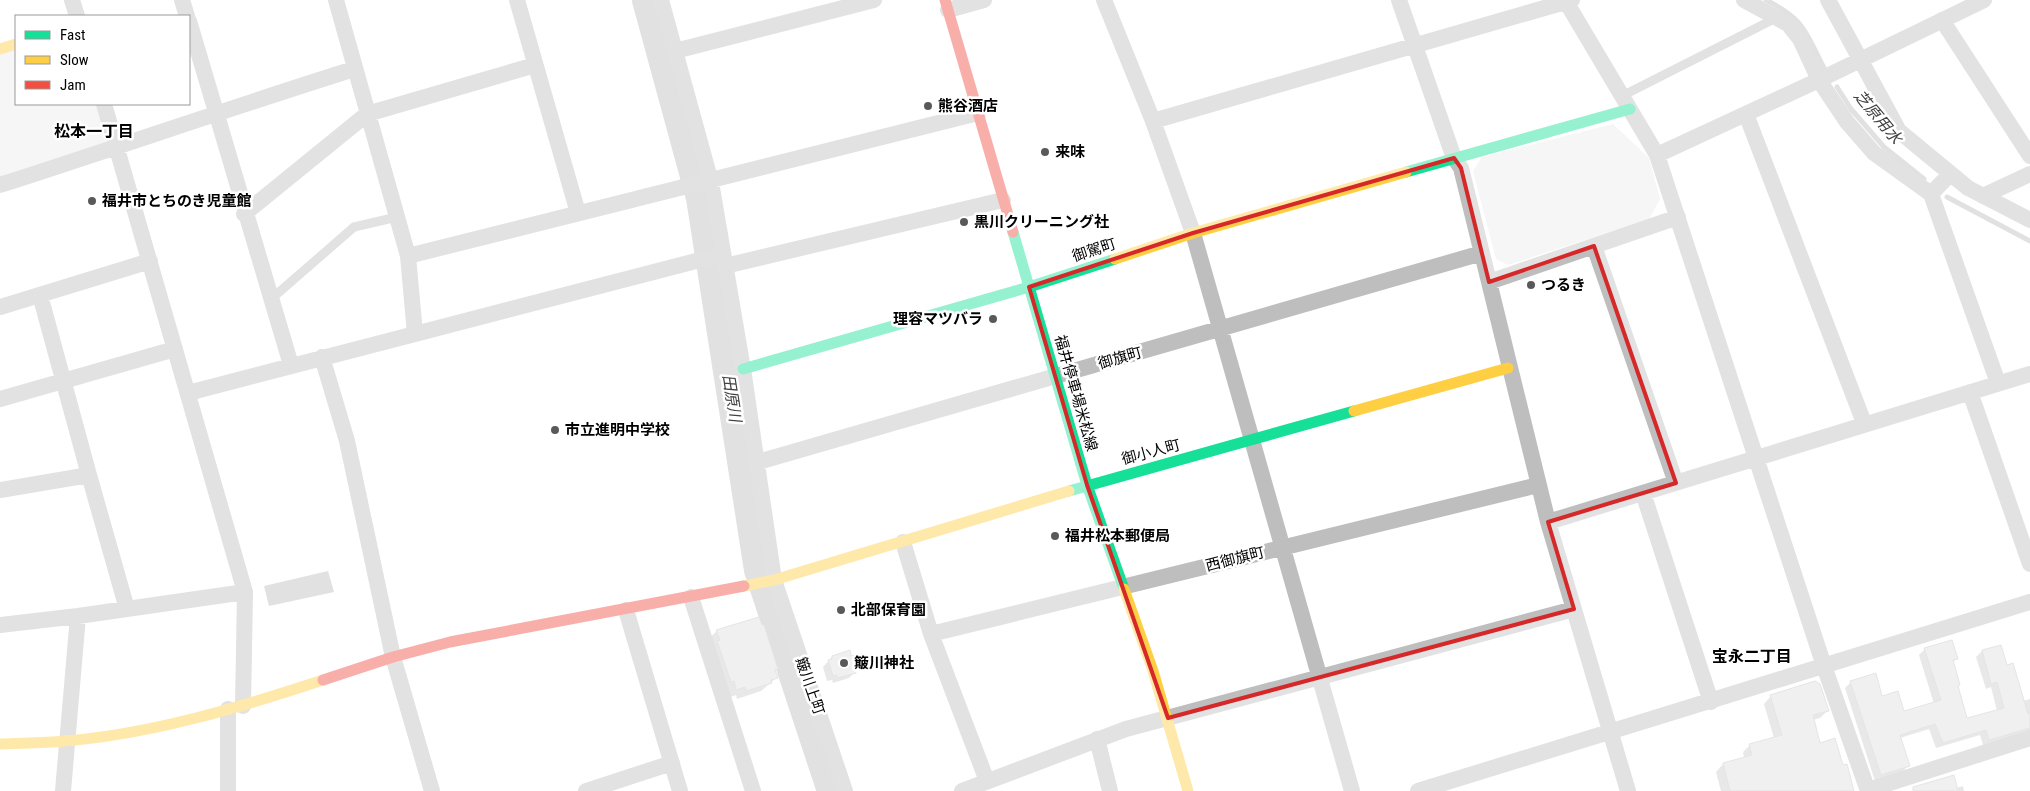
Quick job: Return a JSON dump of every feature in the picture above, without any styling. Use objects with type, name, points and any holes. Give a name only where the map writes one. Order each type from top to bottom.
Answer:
[{"type":"street","points":[[72,0],[77,15]]},
{"type":"street","points":[[182,0],[187,15]]},
{"type":"street","points":[[336,0],[408,256],[415,334]]},
{"type":"street","points":[[517,0],[578,213]]},
{"type":"street","name":"簸川上町","points":[[661,0],[711,182],[758,462],[774,580],[845,791]]},
{"type":"street","points":[[675,51],[874,0]]},
{"type":"street","points":[[947,5],[984,0]]},
{"type":"street","points":[[1104,0],[1153,121],[1193,233],[1352,791]]},
{"type":"street","points":[[1398,0],[1454,158],[1461,168],[1508,368],[1538,485],[1628,791]]},
{"type":"street","points":[[1744,0],[1788,24],[1800,39],[1819,80],[1847,122],[1874,153],[1931,194],[1998,384]]},
{"type":"street","points":[[1828,0],[1899,131],[1950,174],[1983,196],[2030,220]]},
{"type":"street","points":[[1657,155],[1819,80],[1984,0]]},
{"type":"street","points":[[1153,121],[1568,1],[1657,155],[1824,666],[1868,790],[2030,738]]},
{"type":"street","name":"福井停車場米松線","points":[[947,5],[1087,485],[1168,718],[1188,791]]},
{"type":"street","points":[[1942,20],[2030,156]]},
{"type":"street","points":[[190,24],[217,112],[244,214],[291,365]]},
{"type":"street","points":[[0,49],[15,44]]},
{"type":"street","points":[[244,214],[367,114],[535,65]]},
{"type":"street","points":[[0,185],[117,148],[217,112],[354,69]]},
{"type":"street","name":"御駕町","points":[[743,369],[1029,287],[1193,233],[1454,158],[1626,103]]},
{"type":"street","points":[[104,105],[245,592],[228,791]]},
{"type":"street","points":[[408,256],[711,182],[978,113]]},
{"type":"street","points":[[1746,114],[1864,423]]},
{"type":"street","points":[[1931,194],[1950,174]]},
{"type":"street","points":[[1983,196],[2030,174]]},
{"type":"street","points":[[188,393],[322,357],[724,260],[1003,200]]},
{"type":"street","points":[[1489,282],[1678,217]]},
{"type":"street","points":[[1594,246],[1676,483]]},
{"type":"street","name":"御旗町","points":[[758,462],[1482,253]]},
{"type":"street","points":[[0,307],[150,261]]},
{"type":"street","points":[[40,295],[127,609]]},
{"type":"street","points":[[0,398],[175,349]]},
{"type":"street","points":[[322,357],[347,441],[393,657],[432,791]]},
{"type":"street","name":"御小人町","points":[[0,744],[66,741],[147,728],[236,708],[393,657],[459,640],[626,610],[774,580],[1087,485],[1508,368]]},
{"type":"street","points":[[1548,522],[1864,423],[2030,374]]},
{"type":"street","points":[[1970,392],[2030,564]]},
{"type":"street","points":[[0,490],[89,476]]},
{"type":"street","name":"西御旗町","points":[[932,634],[1538,485]]},
{"type":"street","points":[[1643,493],[1711,702]]},
{"type":"street","points":[[903,542],[932,634],[987,781]]},
{"type":"street","points":[[0,625],[245,592]]},
{"type":"street","points":[[692,597],[753,791]]},
{"type":"street","points":[[1418,791],[1611,733],[2030,602]]},
{"type":"street","points":[[962,791],[1097,739],[1168,718],[1574,609]]},
{"type":"street","points":[[626,610],[680,791]]},
{"type":"street","points":[[63,791],[78,616]]},
{"type":"street","points":[[1097,739],[1110,791]]},
{"type":"street","points":[[586,791],[672,762]]},
{"type":"lane","points":[[1626,103],[1776,18]]},
{"type":"lane","points":[[270,300],[354,227],[397,217]]},
{"type":"highlighted area","points":[[1454,158],[1461,168],[1489,282],[1594,246],[1676,483],[1548,522],[1574,609],[1168,718],[1087,485],[1029,287],[1193,233]]},
{"type":"shaded area","points":[[15,44],[15,105],[104,105],[117,148],[0,185],[0,49]]},
{"type":"shaded area","points":[[1613,124],[1649,158],[1660,199],[1649,219],[1508,265],[1496,259],[1473,171],[1482,157]]},
{"type":"shaded area","points":[[328,571],[334,592],[269,606],[264,586]]},
{"type":"building","points":[[759,617],[762,625],[764,625],[778,669],[775,670],[778,678],[771,680],[772,683],[746,691],[745,687],[736,690],[734,681],[731,682],[717,641],[720,640],[716,630]]},
{"type":"building","points":[[1952,640],[1958,659],[1953,660],[1960,685],[1958,686],[1967,718],[2004,708],[1997,682],[1991,684],[1982,650],[2001,645],[2007,665],[2013,663],[2028,714],[2030,713],[2030,728],[1989,740],[1986,730],[1943,743],[1935,724],[1900,735],[1910,766],[1881,775],[1850,681],[1876,673],[1882,696],[1898,691],[1904,711],[1941,700],[1924,648]]},
{"type":"building","points":[[850,650],[851,656],[854,655],[858,668],[855,669],[856,673],[838,678],[837,675],[833,676],[828,660],[832,659],[832,656]]},
{"type":"building","points":[[1815,681],[1820,684],[1829,711],[1813,715],[1820,743],[1835,738],[1843,765],[1847,764],[1854,791],[1730,791],[1723,763],[1752,755],[1749,744],[1782,735],[1770,695]]},
{"type":"building","points":[[1954,775],[1958,791],[1913,791],[1913,787]]},
{"type":"waterway","name":"田原川","points":[[647,0],[701,198],[759,570],[832,791]]},
{"type":"waterway","name":"芝原用水","points":[[1766,0],[1789,14],[1808,35],[1824,68]]},
{"type":"waterway","name":"芝原用水","points":[[1837,87],[1851,109],[1884,147],[1924,179]]},
{"type":"waterway","name":"芝原用水","points":[[1947,197],[2030,241]]},
{"type":"traffic: fast","points":[[1406,172],[1630,109]]},
{"type":"traffic: fast","points":[[1013,232],[1087,485],[1124,589]]},
{"type":"traffic: fast","points":[[743,369],[1029,287],[1115,259]]},
{"type":"traffic: fast","points":[[1069,491],[1354,411]]},
{"type":"traffic: slow","points":[[0,49],[15,44]]},
{"type":"traffic: slow","points":[[1115,259],[1193,233],[1406,172]]},
{"type":"traffic: slow","points":[[1354,411],[1508,368]]},
{"type":"traffic: slow","points":[[744,586],[774,580],[1069,491]]},
{"type":"traffic: slow","points":[[1124,589],[1153,671],[1188,791]]},
{"type":"traffic: slow","points":[[0,744],[65,741],[163,726],[260,700],[323,680]]},
{"type":"traffic: jam","points":[[945,0],[1013,232]]},
{"type":"traffic: jam","points":[[323,680],[393,657],[450,642],[744,586]]},
{"type":"place","name":"熊谷酒店","points":[[928,106]]},
{"type":"place","name":"来味","points":[[1045,152]]},
{"type":"place","name":"福井市とちのき児童館","points":[[92,201]]},
{"type":"place","name":"黒川クリーニング社","points":[[964,222]]},
{"type":"place","name":"つるき","points":[[1531,285]]},
{"type":"place","name":"理容マツバラ","points":[[993,319]]},
{"type":"place","name":"市立進明中学校","points":[[555,430]]},
{"type":"place","name":"福井松本郵便局","points":[[1055,536]]},
{"type":"place","name":"北部保育園","points":[[841,610]]},
{"type":"place","name":"簸川神社","points":[[844,663]]},
{"type":"district","name":"松本一丁目","points":[[94,131]]},
{"type":"district","name":"宝永二丁目","points":[[1752,656]]}]
